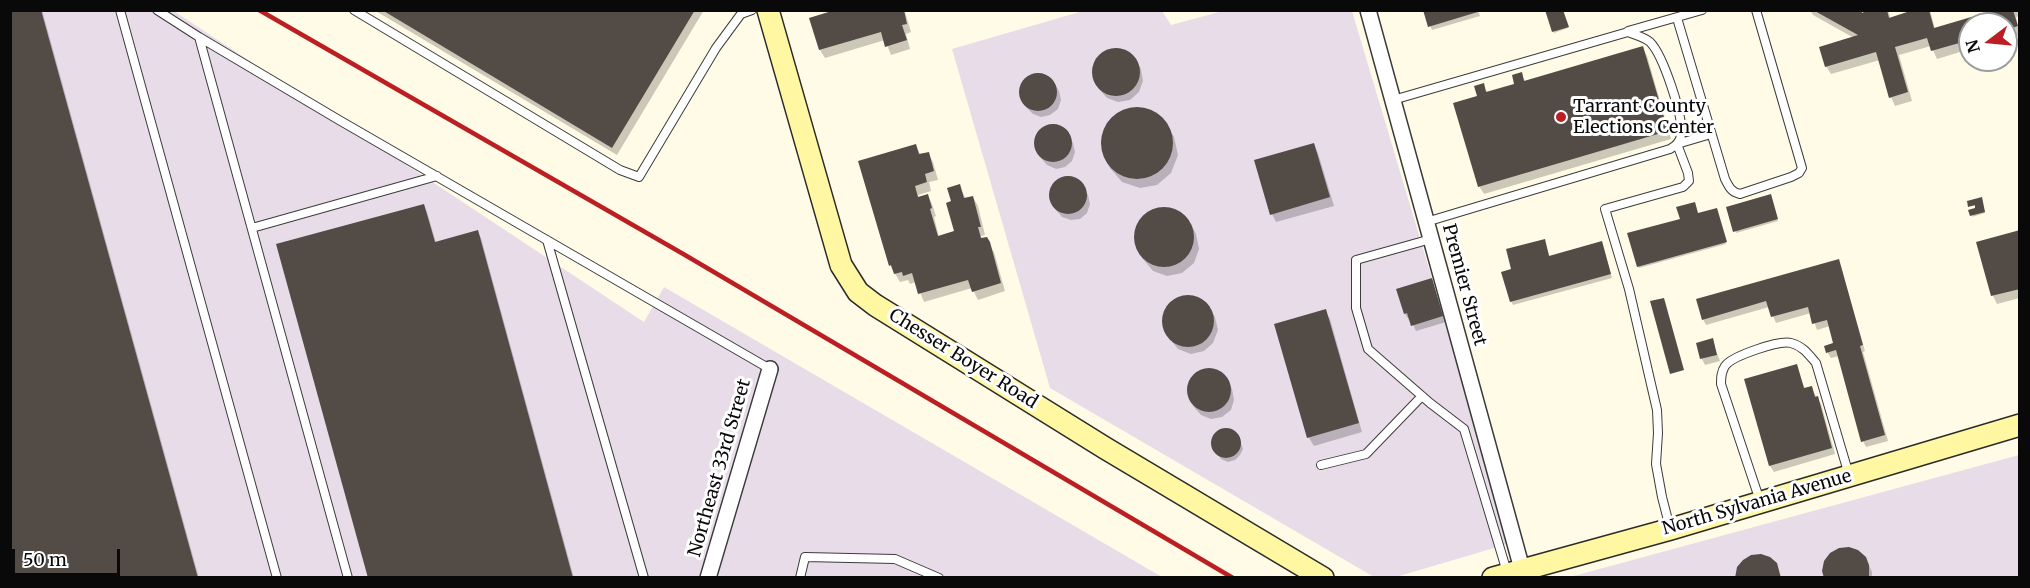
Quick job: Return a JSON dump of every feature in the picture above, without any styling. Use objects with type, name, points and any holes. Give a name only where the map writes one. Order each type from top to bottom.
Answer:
[{"type":"street","name":"Chesser Boyer Road","points":[[768,10],[841,265],[858,292],[875,305],[1105,448],[1323,578]]},
{"type":"street","name":"Premier Street","points":[[1368,10],[1431,239],[1508,573]]},
{"type":"street","name":"Northeast 33rd Street","points":[[708,578],[770,369]]},
{"type":"street","name":"North Sylvania Avenue","points":[[1508,573],[1671,529],[2019,425]]},
{"type":"lane","points":[[120,10],[278,578]]},
{"type":"lane","points":[[157,10],[339,120],[770,369]]},
{"type":"lane","points":[[354,10],[620,170],[639,177],[716,48],[741,14],[752,10]]},
{"type":"lane","points":[[1393,100],[1702,10]]},
{"type":"lane","points":[[1677,18],[1725,179],[1729,188],[1734,193],[1740,194],[1791,177],[1799,173],[1802,168],[1756,10]]},
{"type":"lane","points":[[1623,33],[1628,32],[1649,42],[1662,59],[1669,78],[1682,134],[1677,144],[1688,172],[1689,181],[1683,187],[1605,209],[1629,289],[1657,410],[1656,464],[1671,529]]},
{"type":"lane","points":[[199,37],[348,578]]},
{"type":"lane","points":[[1426,222],[1670,149],[1677,144],[1712,134]]},
{"type":"lane","points":[[252,228],[437,176]]},
{"type":"lane","points":[[1431,239],[1356,260],[1356,308],[1368,349],[1464,429],[1508,573]]},
{"type":"lane","points":[[547,240],[644,578]]},
{"type":"lane","points":[[1760,502],[1721,384],[1721,375],[1725,365],[1735,357],[1778,344],[1790,343],[1805,350],[1816,363],[1849,476]]},
{"type":"lane","points":[[1321,465],[1366,454],[1422,396]]},
{"type":"lane","points":[[800,578],[805,557],[895,559],[939,578]]},
{"type":"shaded area","points":[[10,11],[174,11],[644,322],[664,287],[1162,577],[11,577]]},
{"type":"shaded area","points":[[1083,11],[1162,11],[1171,25],[1223,11],[1352,11],[1511,543],[1396,577],[1374,577],[1050,388],[952,49]]},
{"type":"shaded area","points":[[2019,455],[2019,577],[1570,577]]},
{"type":"building","points":[[10,10],[41,10],[198,578],[10,578]]},
{"type":"building","points":[[382,10],[695,10],[612,148]]},
{"type":"building","points":[[835,10],[904,10],[907,24],[902,25],[907,40],[885,47],[881,32],[819,50],[809,18]]},
{"type":"building","points":[[1423,10],[1481,10],[1481,11],[1428,27]]},
{"type":"building","points":[[1545,10],[1563,10],[1569,27],[1552,32]]},
{"type":"building","points":[[1813,10],[1858,10],[1863,13],[1864,10],[1887,10],[1889,18],[1913,10],[1929,10],[1934,28],[1958,21],[1958,43],[1931,51],[1927,38],[1895,47],[1908,92],[1889,98],[1876,52],[1825,67],[1819,47],[1858,35]]},
{"type":"building","points":[[1995,10],[2013,10],[2014,12],[1988,12]]},
{"type":"building","name":"Tarrant County Elections Center","points":[[1643,46],[1668,131],[1478,187],[1453,103],[1477,96],[1474,86],[1484,83],[1486,92],[1514,84],[1512,75],[1522,72],[1524,81]]},
{"type":"building","points":[[1111,48],[1121,48],[1136,58],[1140,72],[1139,81],[1130,92],[1121,96],[1111,96],[1096,86],[1092,77],[1092,67],[1102,52]]},
{"type":"building","points":[[1038,73],[1052,78],[1057,92],[1052,106],[1038,111],[1024,106],[1019,92],[1024,78]]},
{"type":"building","points":[[1144,107],[1163,117],[1171,129],[1173,143],[1171,157],[1163,169],[1151,177],[1130,179],[1111,169],[1103,157],[1101,136],[1111,117],[1123,109]]},
{"type":"building","points":[[1053,124],[1067,129],[1072,143],[1067,157],[1053,162],[1039,157],[1034,143],[1039,129]]},
{"type":"building","points":[[1314,143],[1330,197],[1270,215],[1254,160]]},
{"type":"building","points":[[916,144],[919,154],[929,152],[934,171],[925,174],[927,182],[915,186],[918,197],[928,194],[938,236],[954,231],[946,203],[951,201],[947,188],[960,184],[964,198],[973,196],[981,227],[978,227],[981,238],[987,237],[990,242],[1001,283],[972,292],[968,280],[918,294],[912,273],[903,276],[902,272],[894,274],[891,265],[889,266],[858,161]]},
{"type":"building","points":[[1068,176],[1082,181],[1087,195],[1082,209],[1068,214],[1054,209],[1049,195],[1054,181]]},
{"type":"building","points":[[1771,194],[1778,219],[1733,232],[1726,207]]},
{"type":"building","points":[[1982,197],[1985,212],[1970,216],[1968,210],[1975,208],[1975,205],[1968,207],[1967,201]]},
{"type":"building","points":[[1695,202],[1698,213],[1717,208],[1727,242],[1637,267],[1627,233],[1680,219],[1676,207]]},
{"type":"building","points":[[424,204],[435,242],[478,230],[573,578],[368,578],[276,244]]},
{"type":"building","points":[[1158,207],[1170,207],[1181,212],[1189,220],[1194,237],[1192,249],[1181,262],[1170,267],[1158,267],[1147,262],[1139,254],[1134,243],[1134,231],[1139,220],[1147,212]]},
{"type":"building","points":[[2020,230],[2020,289],[1991,296],[1976,242]]},
{"type":"building","points":[[1545,239],[1549,256],[1602,241],[1611,274],[1510,302],[1501,272],[1511,269],[1506,249]]},
{"type":"building","points":[[1839,259],[1885,435],[1861,442],[1836,350],[1826,353],[1824,346],[1833,343],[1827,320],[1812,324],[1808,307],[1771,317],[1766,301],[1702,320],[1696,299]]},
{"type":"building","points":[[1432,278],[1443,316],[1411,326],[1407,313],[1404,314],[1396,289]]},
{"type":"building","points":[[1183,295],[1193,295],[1207,302],[1214,321],[1207,340],[1193,347],[1183,347],[1173,343],[1166,336],[1162,326],[1162,316],[1166,306],[1173,299]]},
{"type":"building","points":[[1664,298],[1684,370],[1670,374],[1650,301]]},
{"type":"building","points":[[1326,309],[1359,423],[1307,438],[1274,324]]},
{"type":"building","points":[[1713,338],[1717,355],[1700,359],[1696,343]]},
{"type":"building","points":[[1797,364],[1804,388],[1812,386],[1815,397],[1818,396],[1832,448],[1769,466],[1744,379]]},
{"type":"building","points":[[1209,368],[1218,369],[1225,374],[1230,381],[1230,399],[1225,406],[1218,411],[1209,412],[1200,411],[1193,406],[1188,399],[1187,390],[1188,381],[1193,374],[1200,369]]},
{"type":"building","points":[[1226,428],[1237,432],[1241,443],[1237,454],[1226,458],[1215,454],[1211,443],[1215,432]]},
{"type":"building","points":[[1849,547],[1858,550],[1866,557],[1869,565],[1869,578],[1824,578],[1822,571],[1824,561],[1830,553],[1839,548]]},
{"type":"building","points":[[1761,554],[1777,563],[1781,578],[1735,578],[1737,567],[1743,560],[1751,555]]},
{"type":"railway","points":[[259,10],[685,255],[1233,578]]},
{"type":"place","name":"Tarrant County Elections Center","points":[[1561,117]]}]
